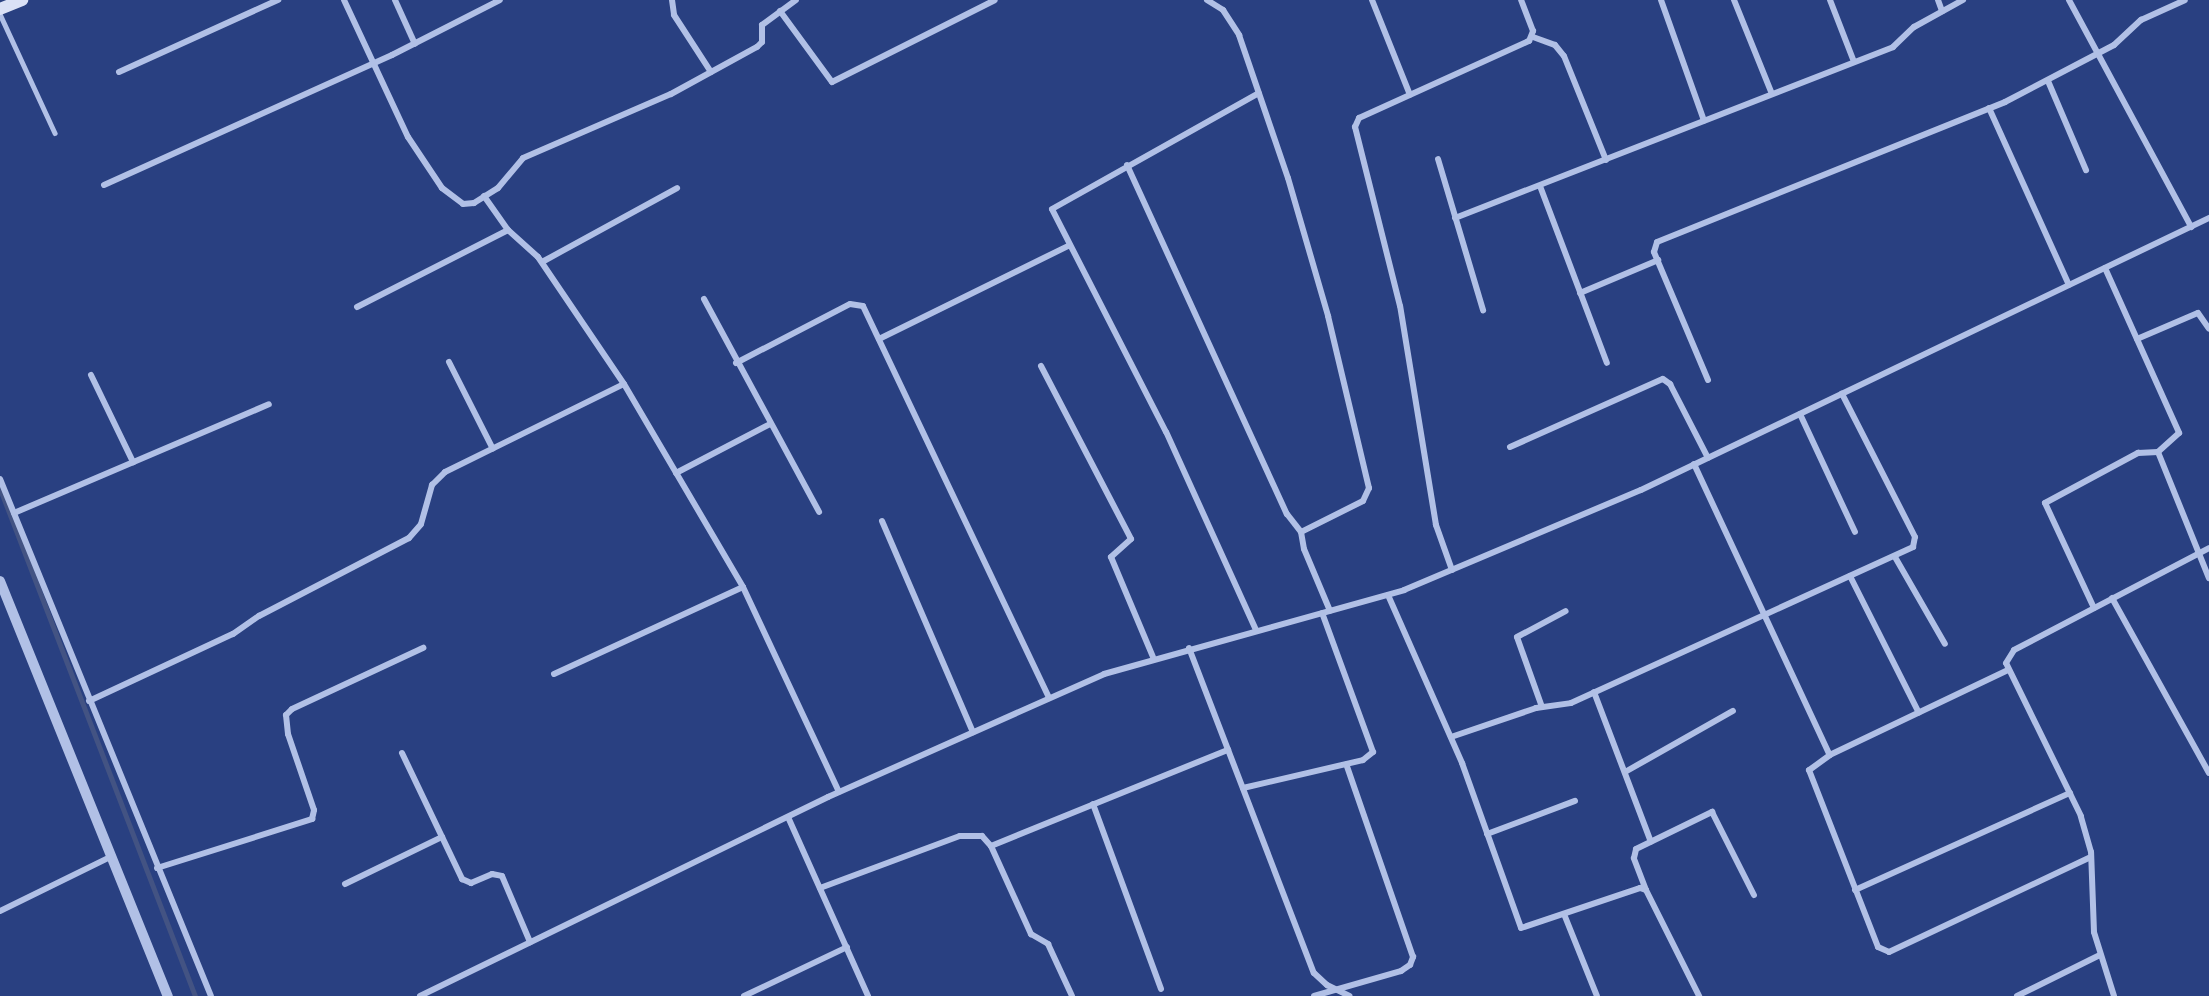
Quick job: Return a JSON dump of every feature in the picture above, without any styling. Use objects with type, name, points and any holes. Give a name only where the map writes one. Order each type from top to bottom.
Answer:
[{"type":"main road","points":[[0,11],[22,0]]},
{"type":"street","points":[[119,72],[278,0]]},
{"type":"street","points":[[344,0],[408,137],[442,188],[463,204],[498,188],[523,158],[711,72],[757,48],[762,42],[762,25],[796,0]]},
{"type":"street","points":[[395,0],[415,44]]},
{"type":"street","points":[[104,185],[374,64],[500,0]]},
{"type":"street","points":[[672,0],[674,15],[711,72]]},
{"type":"street","points":[[780,11],[832,82],[995,0]]},
{"type":"street","points":[[1208,0],[1231,19],[1259,93],[1324,304],[1369,488],[1363,501],[1301,532]]},
{"type":"street","points":[[1372,0],[1410,94]]},
{"type":"street","points":[[1521,0],[1533,37]]},
{"type":"street","points":[[1661,0],[1704,121]]},
{"type":"street","points":[[1734,0],[1772,94]]},
{"type":"street","points":[[1830,0],[1854,62]]},
{"type":"street","points":[[1938,0],[1942,11]]},
{"type":"street","points":[[1455,218],[1893,47],[1914,27],[1963,0]]},
{"type":"street","points":[[2069,0],[2191,227]]},
{"type":"street","points":[[1708,380],[1658,260],[1654,247],[1657,242],[1989,108],[2048,81],[2125,38],[2142,20],[2185,0]]},
{"type":"street","points":[[1452,570],[1436,525],[1400,306],[1355,127],[1359,118],[1533,37],[1555,45],[1564,56],[1606,160]]},
{"type":"street","points":[[2048,81],[2086,170]]},
{"type":"street","points":[[1256,630],[1166,432],[1053,216],[1053,205],[1259,93]]},
{"type":"street","points":[[1989,108],[2069,285]]},
{"type":"street","points":[[1438,159],[1483,309]]},
{"type":"street","points":[[1127,165],[1287,514],[1301,532],[1304,549],[1330,611]]},
{"type":"street","points":[[1540,186],[1607,363]]},
{"type":"street","points":[[542,262],[677,188]]},
{"type":"street","points":[[484,196],[508,230],[542,262],[624,384],[743,587],[839,792]]},
{"type":"street","points":[[420,996],[839,792],[1049,698],[1154,657],[1388,595],[1452,570],[1708,458],[2209,218]]},
{"type":"street","points":[[357,307],[508,230]]},
{"type":"street","points":[[879,339],[1068,246]]},
{"type":"street","points":[[1580,293],[1658,260]]},
{"type":"street","points":[[2094,608],[2045,503],[2138,453],[2158,452],[2179,433],[2105,268]]},
{"type":"street","points":[[704,299],[736,363],[819,512]]},
{"type":"street","points":[[736,363],[850,303],[863,306],[1049,698]]},
{"type":"street","points":[[2137,339],[2198,313],[2209,329]]},
{"type":"street","points":[[449,362],[493,449]]},
{"type":"street","points":[[1041,366],[1131,539],[1111,558],[1154,657]]},
{"type":"street","points":[[91,375],[134,462]]},
{"type":"street","points":[[1510,447],[1663,379],[1670,384],[1708,458]]},
{"type":"street","points":[[90,701],[233,634],[259,616],[410,538],[422,524],[438,477],[624,384]]},
{"type":"street","points":[[1451,737],[1542,707],[1561,706],[1913,548],[1915,537],[1842,394]]},
{"type":"street","points":[[14,513],[269,404]]},
{"type":"street","points":[[1800,414],[1855,532]]},
{"type":"street","points":[[676,472],[770,424]]},
{"type":"street","points":[[2158,452],[2209,578]]},
{"type":"street","points":[[1694,464],[1830,755]]},
{"type":"street","points":[[0,479],[211,996]]},
{"type":"street","points":[[882,521],[973,732]]},
{"type":"street","points":[[2114,996],[2094,932],[2091,857],[2084,824],[2008,670],[2008,656],[2014,650],[2209,548]]},
{"type":"street","points":[[1895,557],[1945,644]]},
{"type":"street","points":[[1850,576],[1919,713]]},
{"type":"street","points":[[0,581],[168,996]]},
{"type":"street","points":[[554,674],[743,587]]},
{"type":"street","points":[[1388,595],[1451,737],[1521,928],[1640,888],[1646,890]]},
{"type":"street","points":[[2112,598],[2209,773]]},
{"type":"street","points":[[1542,707],[1516,637],[1566,611]]},
{"type":"street","points":[[1243,788],[1370,757],[1374,746],[1322,613]]},
{"type":"street","points":[[157,868],[312,819],[314,810],[288,734],[286,715],[292,709],[423,648]]},
{"type":"street","points":[[1189,648],[1314,973],[1327,985],[1340,989],[1350,996]]},
{"type":"street","points":[[2008,670],[1811,766],[1809,775],[1878,947],[1889,952],[2091,857]]},
{"type":"street","points":[[1594,692],[1651,842]]},
{"type":"street","points":[[1624,772],[1733,711]]},
{"type":"street","points":[[991,846],[1228,750]]},
{"type":"street","points":[[402,753],[466,883],[498,873],[506,880],[530,942]]},
{"type":"street","points":[[1314,996],[1401,971],[1410,965],[1413,957],[1346,764]]},
{"type":"street","points":[[1855,890],[2070,793]]},
{"type":"street","points":[[1487,834],[1575,801]]},
{"type":"street","points":[[1093,804],[1161,989]]},
{"type":"street","points":[[1699,996],[1646,890],[1634,853],[1707,813],[1716,814],[1754,895]]},
{"type":"street","points":[[788,817],[868,996]]},
{"type":"street","points":[[820,888],[960,836],[982,836],[991,846],[1031,934],[1048,944],[1072,996]]},
{"type":"street","points":[[345,884],[442,837]]},
{"type":"street","points":[[0,911],[110,857]]},
{"type":"street","points":[[1563,914],[1597,996]]},
{"type":"street","points":[[744,996],[847,947]]},
{"type":"street","points":[[2017,996],[2100,955]]},
{"type":"lane","points":[[0,11],[55,133]]},
{"type":"waterway","points":[[0,489],[195,996]]}]
